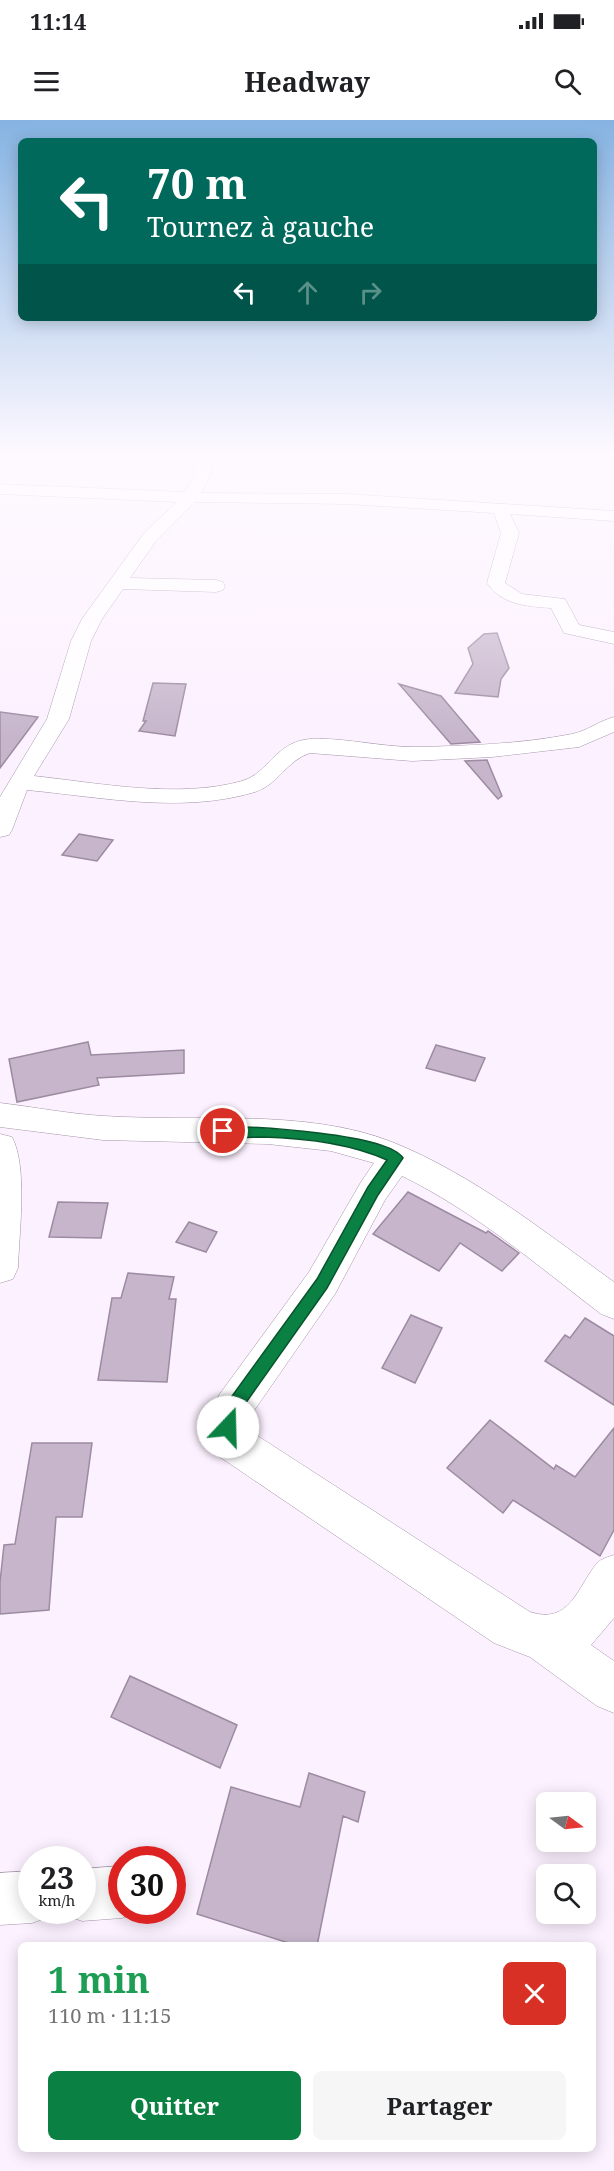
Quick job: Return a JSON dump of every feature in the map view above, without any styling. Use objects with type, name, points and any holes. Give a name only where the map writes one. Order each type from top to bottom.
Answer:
[{"type":"street","points":[[1,822],[19,782],[49,737],[58,719],[81,641],[92,619],[142,548]]},
{"type":"street","points":[[506,548],[496,583],[500,591],[510,597],[558,603],[570,629],[614,638]]},
{"type":"street","points":[[117,583],[216,586]]},
{"type":"street","points":[[19,782],[161,794],[212,793],[255,784],[272,772],[289,752],[298,748],[310,746],[412,754],[480,751],[579,740],[614,724]]},
{"type":"street","points":[[0,1115],[103,1128],[268,1132],[331,1139],[380,1151],[447,1183],[508,1224],[614,1303]]},
{"type":"street","points":[[0,1146],[4,1174],[0,1268]]},
{"type":"street","points":[[396,1158],[373,1191],[322,1283],[233,1408],[228,1427],[234,1444],[510,1627],[542,1638],[614,1689]]},
{"type":"street","points":[[542,1638],[563,1636],[590,1617],[614,1577]]},
{"type":"street","points":[[0,1899],[18,1898]]},
{"type":"building","points":[[497,633],[509,668],[501,679],[498,697],[455,693],[473,664],[468,648],[484,634]]},
{"type":"building","points":[[153,683],[186,684],[175,736],[139,731],[146,721],[143,721]]},
{"type":"building","points":[[399,684],[441,696],[480,742],[451,744]]},
{"type":"building","points":[[0,712],[38,717],[0,768]]},
{"type":"building","points":[[487,760],[502,796],[498,799],[465,761]]},
{"type":"building","points":[[79,834],[113,840],[97,861],[62,855]]},
{"type":"building","points":[[88,1042],[91,1055],[184,1050],[184,1073],[97,1078],[99,1085],[17,1102],[9,1059]]},
{"type":"building","points":[[436,1045],[485,1058],[475,1081],[426,1068]]},
{"type":"building","points":[[408,1192],[486,1233],[488,1231],[519,1253],[502,1271],[460,1243],[439,1271],[373,1234]]},
{"type":"building","points":[[58,1202],[108,1203],[101,1238],[49,1237]]},
{"type":"building","points":[[189,1222],[217,1232],[206,1252],[176,1242]]},
{"type":"building","points":[[128,1273],[174,1277],[169,1299],[176,1299],[167,1382],[98,1380],[112,1298],[121,1298]]},
{"type":"building","points":[[411,1315],[442,1328],[415,1383],[382,1368]]},
{"type":"building","points":[[585,1318],[614,1336],[614,1405],[545,1361],[565,1335],[570,1338]]},
{"type":"building","points":[[490,1420],[554,1469],[556,1465],[575,1477],[614,1428],[614,1530],[600,1556],[513,1500],[503,1513],[447,1468]]},
{"type":"building","points":[[32,1443],[92,1443],[82,1517],[56,1517],[49,1610],[0,1614],[0,1582],[4,1545],[15,1544]]},
{"type":"building","points":[[130,1676],[237,1725],[220,1768],[111,1717]]},
{"type":"building","points":[[309,1773],[365,1792],[358,1822],[343,1816],[318,1942],[285,1942],[197,1914],[231,1787],[300,1807]]},
{"type":"route","points":[[223,1131],[268,1132],[331,1139],[380,1151],[396,1158],[373,1191],[322,1283],[233,1408],[228,1427]]}]
